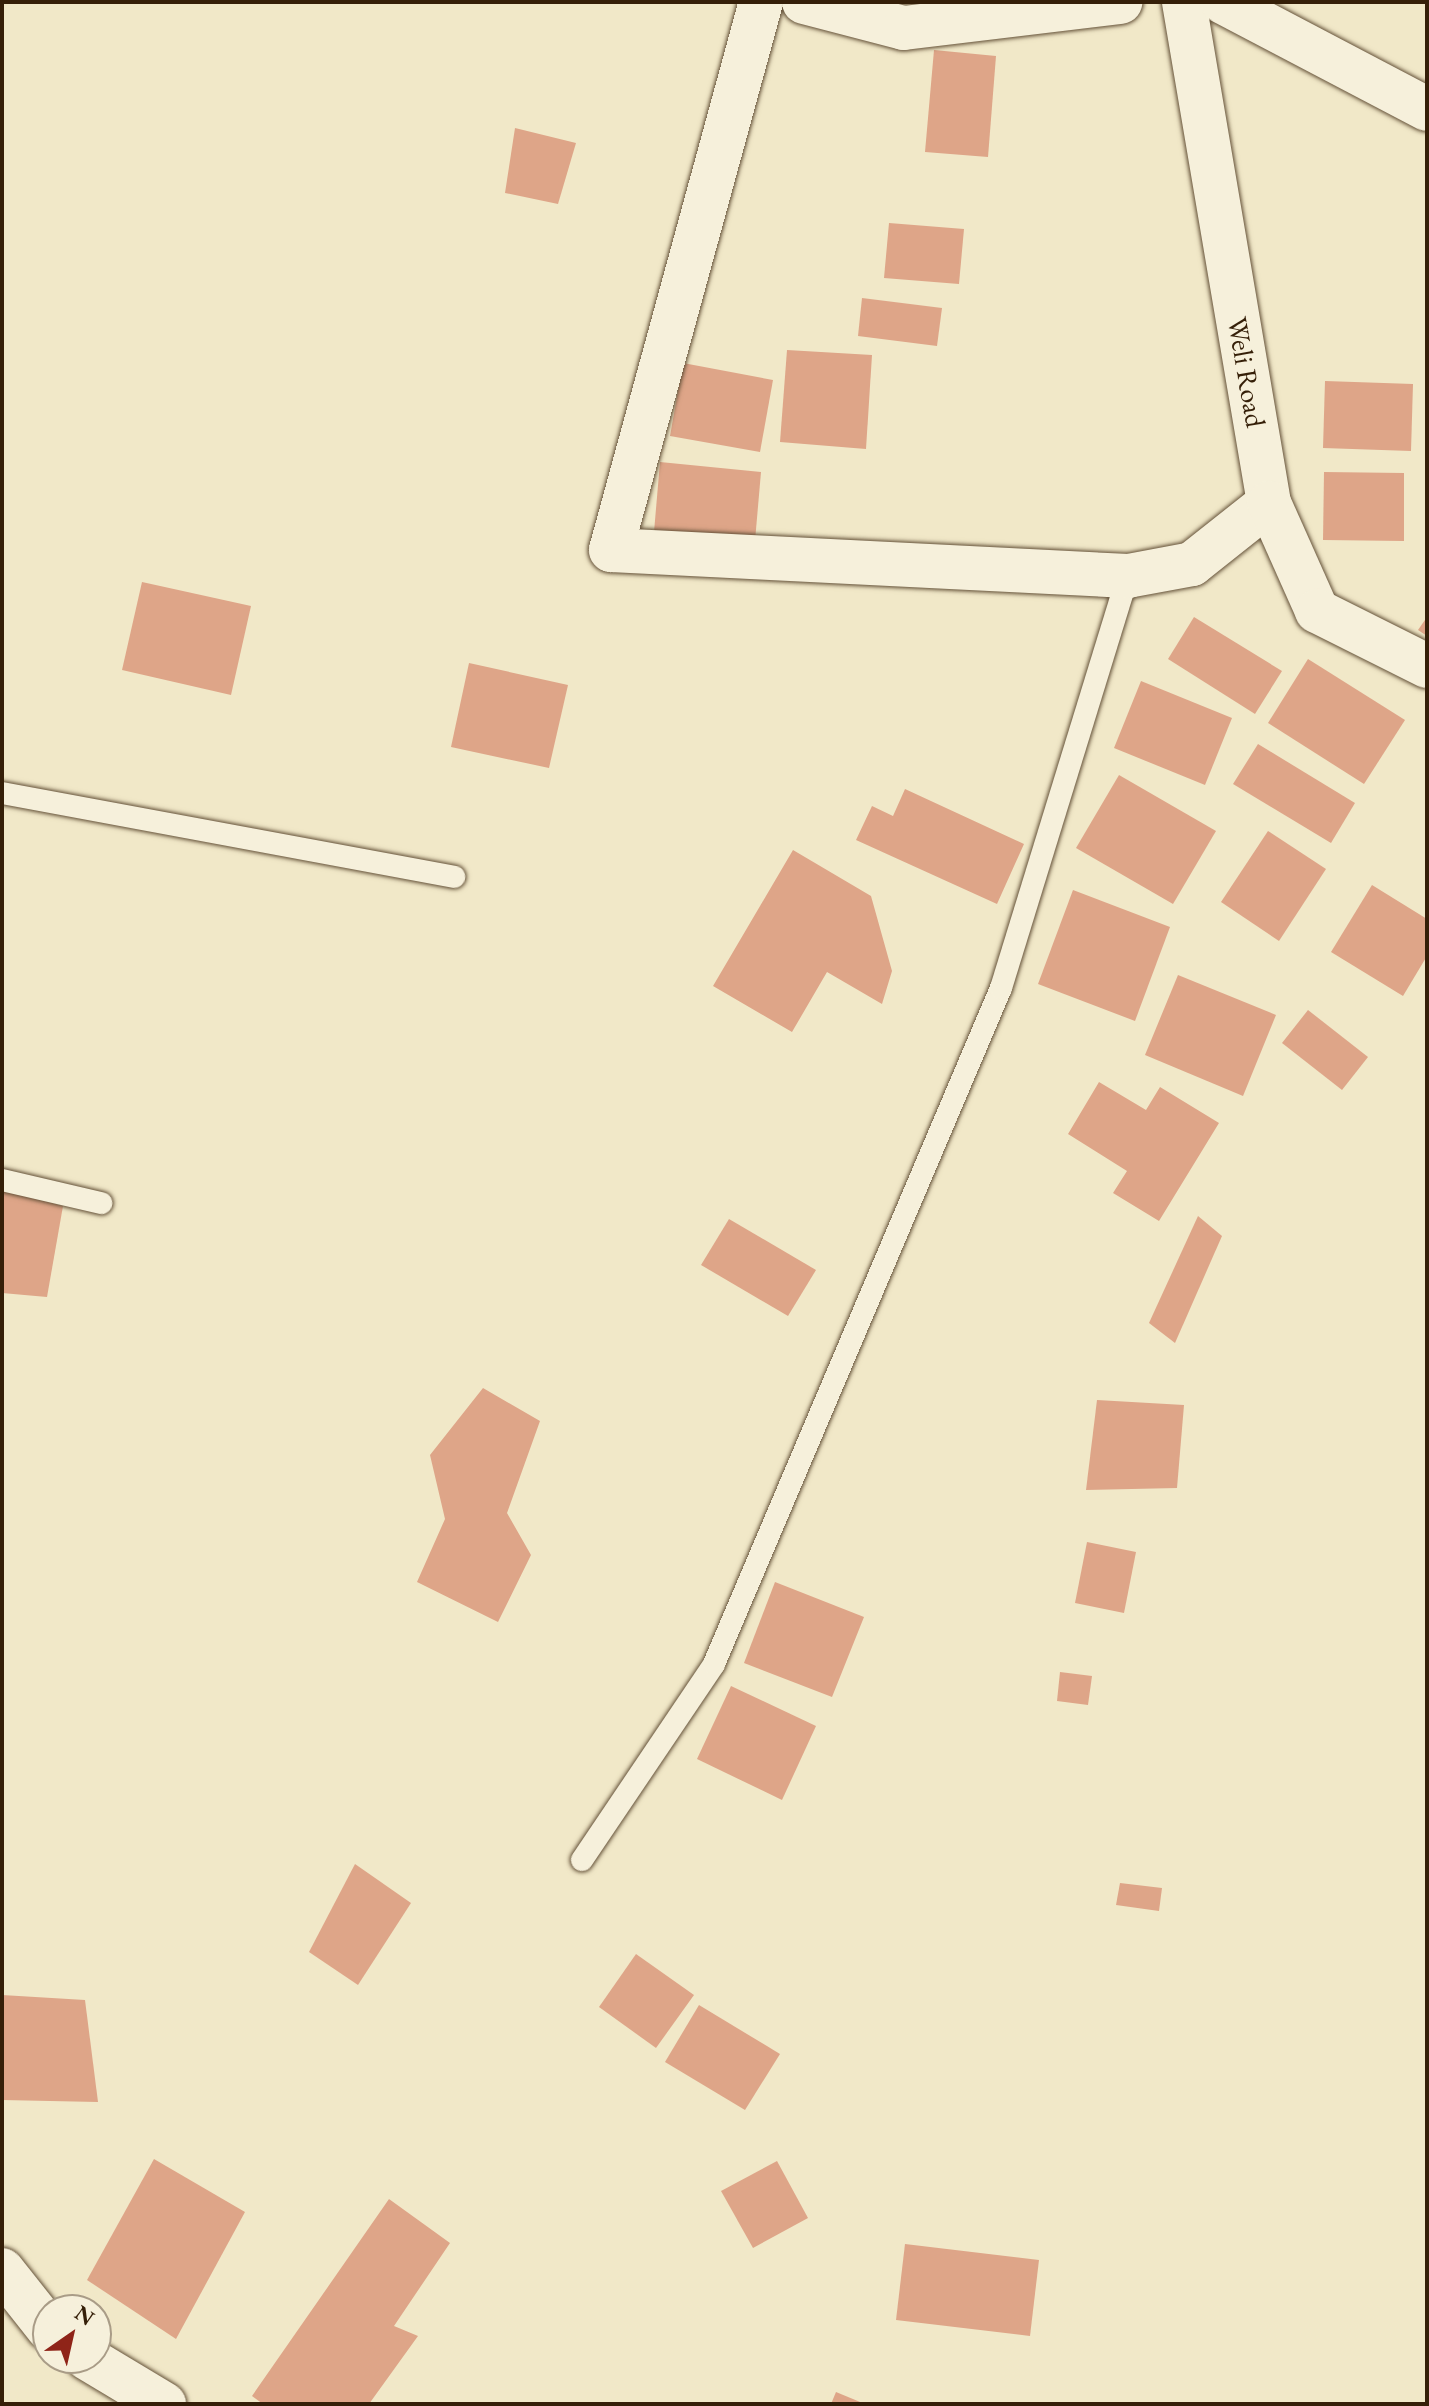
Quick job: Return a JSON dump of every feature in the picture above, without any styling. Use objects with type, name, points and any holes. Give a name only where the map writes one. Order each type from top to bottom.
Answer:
[{"type":"street","points":[[761,2],[611,550],[1128,576],[1192,564],[1269,503]]},
{"type":"street","points":[[804,2],[904,28],[1120,2]]},
{"type":"street","name":"Weli Road","points":[[1184,2],[1269,503],[1317,611],[1427,666]]},
{"type":"street","points":[[1223,2],[1427,109]]},
{"type":"street","points":[[2,2270],[32,2308]]},
{"type":"street","points":[[112,2373],[164,2404]]},
{"type":"lane","points":[[582,1860],[721,1650],[1001,988],[1128,576]]},
{"type":"lane","points":[[2,793],[454,877]]},
{"type":"lane","points":[[2,1180],[101,1203]]},
{"type":"building","points":[[934,50],[996,56],[988,157],[925,152]]},
{"type":"building","points":[[515,128],[576,143],[558,204],[505,193]]},
{"type":"building","points":[[889,223],[964,229],[959,284],[884,278]]},
{"type":"building","points":[[862,298],[942,308],[937,346],[858,336]]},
{"type":"building","points":[[787,350],[872,355],[866,449],[780,442]]},
{"type":"building","points":[[683,363],[773,380],[760,452],[670,436]]},
{"type":"building","points":[[1325,381],[1413,384],[1411,451],[1323,448]]},
{"type":"building","points":[[660,462],[761,472],[755,541],[654,532]]},
{"type":"building","points":[[1324,472],[1404,473],[1404,541],[1323,540]]},
{"type":"building","points":[[142,582],[251,606],[231,695],[122,670]]},
{"type":"building","points":[[1194,617],[1282,671],[1255,714],[1168,659]]},
{"type":"building","points":[[1427,617],[1427,636],[1418,630]]},
{"type":"building","points":[[1308,659],[1405,720],[1364,784],[1268,723]]},
{"type":"building","points":[[469,663],[568,685],[549,768],[451,747]]},
{"type":"building","points":[[1141,681],[1232,718],[1205,785],[1114,748]]},
{"type":"building","points":[[1258,744],[1355,803],[1331,843],[1233,784]]},
{"type":"building","points":[[1119,775],[1216,831],[1173,904],[1076,848]]},
{"type":"building","points":[[905,789],[1024,844],[997,904],[856,840],[872,806],[893,816]]},
{"type":"building","points":[[1268,831],[1326,869],[1279,941],[1221,902]]},
{"type":"building","points":[[793,850],[871,896],[892,971],[882,1004],[827,972],[792,1032],[713,986]]},
{"type":"building","points":[[1372,885],[1427,919],[1427,956],[1403,996],[1331,952]]},
{"type":"building","points":[[1073,890],[1170,927],[1135,1021],[1038,984]]},
{"type":"building","points":[[1178,975],[1276,1015],[1243,1096],[1145,1055]]},
{"type":"building","points":[[1308,1010],[1368,1057],[1342,1090],[1282,1043]]},
{"type":"building","points":[[1099,1082],[1146,1110],[1160,1087],[1219,1123],[1159,1221],[1113,1193],[1127,1171],[1068,1134]]},
{"type":"building","points":[[4,1190],[63,1206],[47,1297],[2,1293]]},
{"type":"building","points":[[1198,1216],[1222,1236],[1175,1343],[1149,1323]]},
{"type":"building","points":[[729,1219],[816,1270],[788,1316],[701,1265]]},
{"type":"building","points":[[483,1388],[540,1421],[507,1513],[531,1555],[498,1622],[417,1582],[445,1519],[430,1455]]},
{"type":"building","points":[[1097,1400],[1184,1405],[1177,1488],[1086,1490]]},
{"type":"building","points":[[1087,1542],[1136,1552],[1124,1613],[1075,1603]]},
{"type":"building","points":[[775,1582],[864,1617],[832,1697],[744,1663]]},
{"type":"building","points":[[1060,1672],[1092,1676],[1088,1705],[1057,1701]]},
{"type":"building","points":[[731,1686],[816,1726],[782,1800],[697,1759]]},
{"type":"building","points":[[355,1864],[411,1903],[358,1985],[309,1952]]},
{"type":"building","points":[[1120,1883],[1162,1888],[1159,1911],[1116,1905]]},
{"type":"building","points":[[636,1954],[694,1995],[656,2048],[599,2007]]},
{"type":"building","points":[[2,1995],[85,2000],[98,2102],[2,2100]]},
{"type":"building","points":[[699,2005],[780,2054],[745,2110],[665,2062]]},
{"type":"building","points":[[154,2159],[245,2212],[176,2339],[87,2280]]},
{"type":"building","points":[[777,2161],[808,2218],[753,2248],[721,2191]]},
{"type":"building","points":[[389,2199],[450,2243],[394,2326],[418,2336],[369,2404],[263,2404],[252,2396]]},
{"type":"building","points":[[905,2244],[1039,2260],[1030,2336],[896,2320]]},
{"type":"building","points":[[836,2392],[865,2404],[831,2404]]}]
